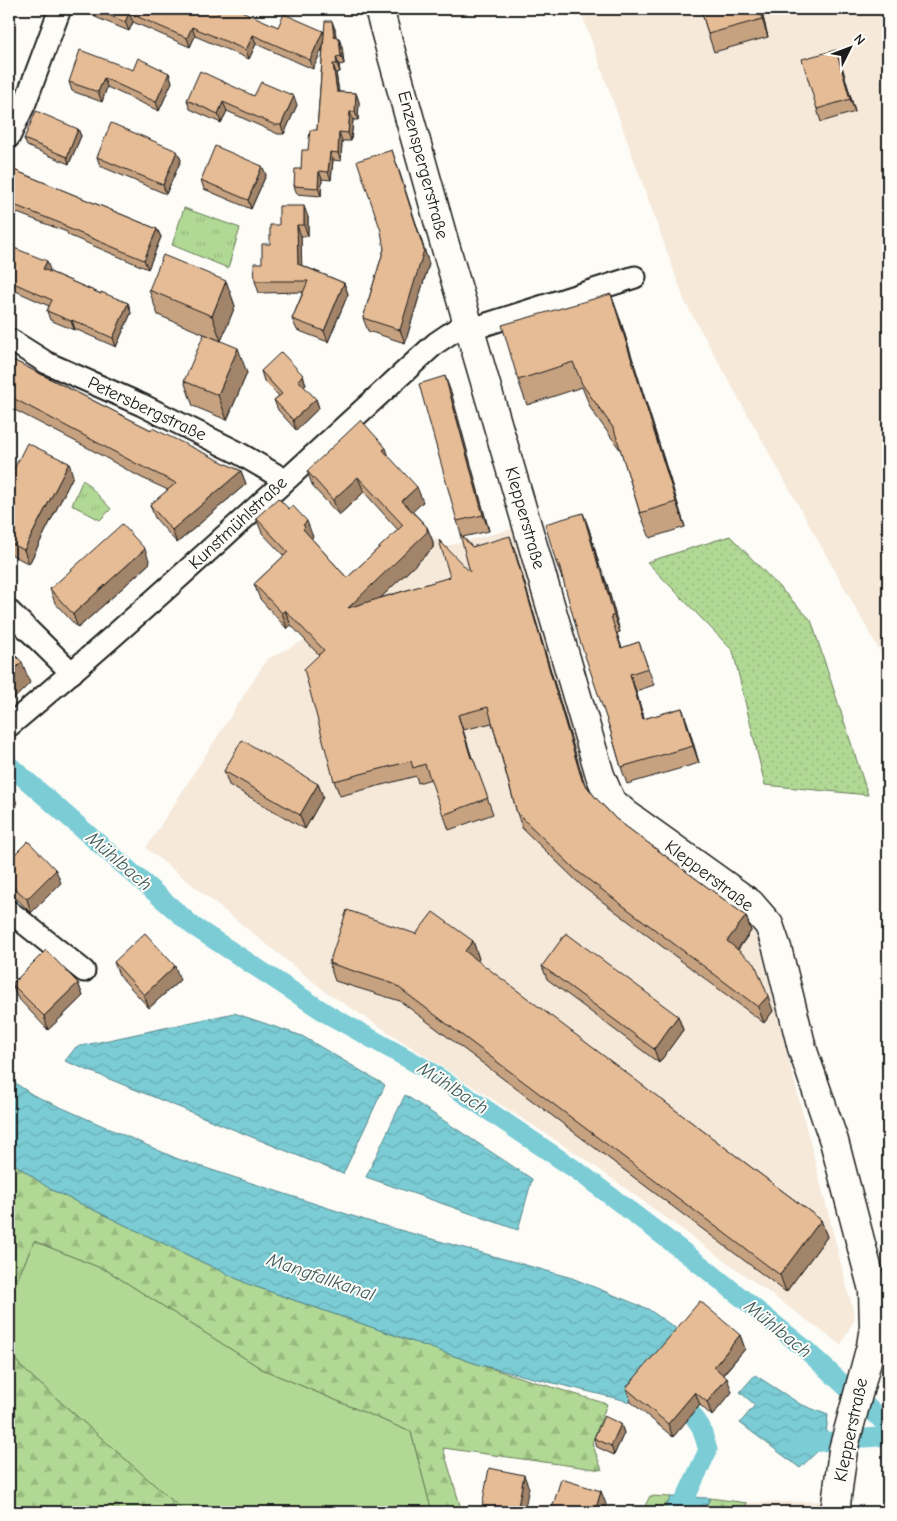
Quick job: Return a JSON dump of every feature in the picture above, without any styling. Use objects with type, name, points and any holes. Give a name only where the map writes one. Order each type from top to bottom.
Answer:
[{"type":"street","points":[[9,137],[60,9]]},
{"type":"street","name":"Enzenspergerstraße","points":[[379,9],[468,326]]},
{"type":"street","name":"Kunstmühlstraße","points":[[9,726],[72,673],[436,343],[468,326],[494,322],[635,277]]},
{"type":"street","name":"Klepperstraße","points":[[468,326],[600,776],[611,801],[626,814],[750,903],[769,925],[777,948],[802,1048],[834,1141],[873,1290],[874,1327],[871,1346],[842,1450],[835,1512]]},
{"type":"street","name":"Petersbergstraße","points":[[9,339],[46,363],[142,405],[237,452],[285,480]]},
{"type":"street","points":[[9,611],[72,673]]},
{"type":"street","points":[[9,911],[84,971]]},
{"type":"shaded area","points":[[580,9],[888,9],[888,666],[685,302]]},
{"type":"shaded area","points":[[420,529],[447,546],[512,529],[591,790],[625,830],[745,918],[758,939],[855,1318],[841,1345],[585,1159],[326,992],[146,848],[267,659],[305,640]]},
{"type":"shaded area","points":[[820,1501],[824,1512],[742,1512],[747,1503]]},
{"type":"green space","points":[[184,208],[240,228],[228,268],[172,245]]},
{"type":"green space","points":[[83,479],[111,509],[100,520],[72,505]]},
{"type":"green space","points":[[730,536],[811,620],[868,795],[765,785],[733,651],[647,562]]},
{"type":"green space","points":[[9,1160],[50,1189],[248,1284],[480,1365],[607,1404],[592,1443],[602,1470],[443,1448],[462,1512],[432,1512],[411,1432],[262,1369],[108,1271],[34,1241],[9,1299]]},
{"type":"green space","points":[[34,1241],[108,1271],[262,1369],[411,1432],[432,1512],[185,1512],[21,1367],[9,1351],[9,1299]]},
{"type":"green space","points":[[9,1351],[21,1367],[185,1512],[9,1512]]},
{"type":"green space","points":[[650,1496],[671,1497],[663,1512],[642,1512]]},
{"type":"green space","points":[[710,1498],[747,1503],[742,1512],[703,1512]]},
{"type":"water","points":[[234,1013],[302,1036],[385,1085],[343,1174],[65,1061],[76,1047]]},
{"type":"water","name":"Mangfallkanal","points":[[9,1079],[33,1095],[178,1159],[371,1222],[572,1278],[648,1309],[687,1336],[631,1402],[480,1365],[248,1284],[50,1189],[9,1160]]},
{"type":"water","points":[[405,1095],[532,1179],[518,1230],[366,1177]]},
{"type":"water","points":[[755,1375],[800,1404],[828,1415],[825,1444],[800,1468],[740,1423],[755,1405],[740,1392]]},
{"type":"water","points":[[671,1497],[710,1498],[703,1512],[663,1512]]},
{"type":"building","points":[[94,9],[208,9],[219,13],[221,9],[237,9],[278,27],[284,14],[323,31],[310,60],[253,35],[246,50],[192,27],[187,38],[129,13],[125,22]]},
{"type":"building","points":[[701,9],[759,9],[762,19],[708,34]]},
{"type":"building","points":[[325,21],[332,21],[334,36],[339,38],[341,56],[336,57],[337,64],[333,64],[337,92],[356,93],[355,112],[350,112],[348,133],[339,132],[338,153],[330,152],[328,172],[319,171],[318,188],[294,186],[295,169],[301,169],[302,150],[308,150],[310,130],[317,130]]},
{"type":"building","points":[[80,50],[133,70],[138,58],[169,73],[156,102],[104,78],[98,92],[69,82]]},
{"type":"building","points":[[836,50],[850,99],[817,109],[802,59]]},
{"type":"building","points":[[200,71],[254,96],[261,82],[294,96],[281,125],[275,125],[223,102],[218,114],[187,100]]},
{"type":"building","points":[[36,111],[78,129],[67,157],[24,139]]},
{"type":"building","points":[[111,123],[177,151],[163,185],[97,157]]},
{"type":"building","points":[[215,146],[262,166],[248,200],[201,180]]},
{"type":"building","points":[[392,150],[424,250],[400,330],[363,318],[384,249],[381,231],[357,161]]},
{"type":"building","points":[[9,168],[157,229],[144,260],[65,227],[65,225],[9,203]]},
{"type":"building","points":[[279,206],[304,206],[304,225],[297,225],[298,264],[344,283],[324,331],[292,319],[308,281],[255,281],[254,263],[262,263],[262,244],[270,244],[270,225],[279,225]]},
{"type":"building","points":[[9,246],[47,261],[43,269],[101,294],[101,292],[128,303],[113,338],[47,311],[52,300],[9,281]]},
{"type":"building","points":[[163,255],[226,281],[212,316],[149,290]]},
{"type":"building","points":[[611,294],[676,502],[640,513],[614,429],[582,384],[573,362],[518,380],[502,325]]},
{"type":"building","points":[[204,334],[238,348],[218,395],[184,381]]},
{"type":"building","points":[[281,352],[303,375],[298,380],[316,399],[293,420],[274,400],[282,394],[261,371]]},
{"type":"building","points":[[9,358],[151,430],[152,428],[241,471],[172,530],[150,505],[176,483],[9,396]]},
{"type":"building","points":[[445,376],[483,515],[457,521],[419,384]]},
{"type":"building","points":[[361,420],[386,448],[383,450],[417,487],[402,501],[427,527],[427,532],[348,608],[450,577],[439,540],[470,572],[460,534],[472,547],[510,536],[582,780],[616,819],[746,916],[727,941],[755,964],[768,996],[758,1007],[577,871],[517,813],[488,707],[458,715],[471,758],[473,758],[488,798],[443,815],[425,764],[413,768],[411,761],[334,781],[304,669],[324,650],[285,610],[282,613],[254,584],[288,552],[256,518],[278,498],[289,509],[293,506],[307,521],[303,525],[305,527],[303,529],[347,578],[403,525],[358,477],[333,500],[307,471]]},
{"type":"building","points":[[27,443],[69,463],[24,550],[9,542],[9,479]]},
{"type":"building","points":[[583,513],[599,568],[601,568],[614,616],[611,616],[621,648],[639,642],[648,668],[630,674],[643,719],[682,708],[693,746],[621,767],[579,638],[558,561],[556,562],[545,524]]},
{"type":"building","points":[[122,524],[145,549],[73,614],[50,589]]},
{"type":"building","points":[[9,649],[22,662],[9,675]]},
{"type":"building","points":[[242,740],[318,784],[300,815],[224,771]]},
{"type":"building","points":[[28,841],[56,870],[27,899],[9,883],[9,860]]},
{"type":"building","points":[[347,910],[416,934],[433,912],[473,941],[465,951],[821,1220],[780,1275],[394,984],[329,963]]},
{"type":"building","points":[[145,933],[175,966],[144,995],[114,962]]},
{"type":"building","points":[[566,933],[678,1016],[654,1049],[542,966]]},
{"type":"building","points":[[46,950],[78,983],[44,1016],[12,984]]},
{"type":"building","points":[[700,1301],[740,1335],[714,1367],[727,1378],[707,1402],[695,1392],[668,1424],[626,1388]]},
{"type":"building","points":[[604,1416],[621,1424],[611,1446],[594,1438]]},
{"type":"building","points":[[489,1468],[524,1475],[517,1512],[481,1512]]},
{"type":"building","points":[[561,1479],[601,1491],[595,1512],[551,1512]]},
{"type":"waterway","name":"Mühlbach","points":[[9,765],[193,926],[329,1015],[428,1070],[579,1172],[701,1265],[804,1348],[888,1426]]},
{"type":"waterway","points":[[679,1512],[708,1450],[701,1427],[692,1414]]},
{"type":"waterway","points":[[799,1444],[888,1436]]}]
